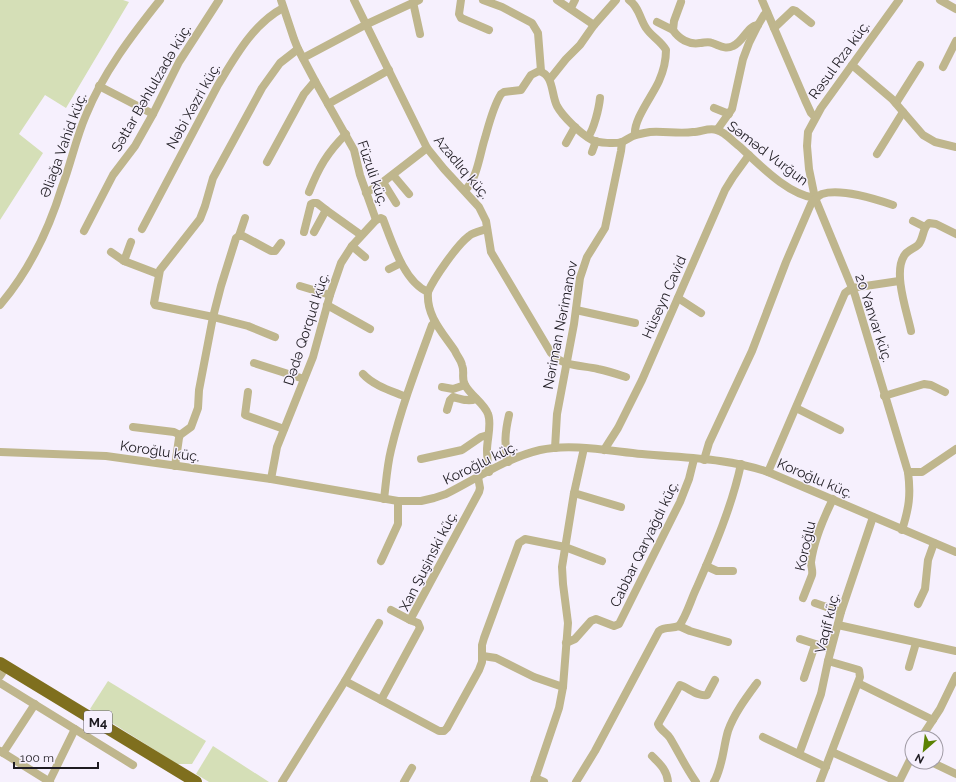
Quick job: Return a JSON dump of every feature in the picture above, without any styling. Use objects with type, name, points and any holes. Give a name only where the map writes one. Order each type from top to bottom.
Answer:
[{"type":"highway","name":"M4","points":[[0,673],[182,782]]},
{"type":"highway","name":"M4","points":[[0,673],[196,782]]},
{"type":"street","name":"Əliağa Vahid küç.","points":[[0,304],[14,288],[24,272],[47,227],[86,115],[99,86],[130,39],[160,0]]},
{"type":"street","name":"Səttar Bəhlulzadə küç.","points":[[84,231],[113,175],[135,146],[153,114],[179,62],[219,0]]},
{"type":"street","name":"Azadlıq küç.","points":[[354,0],[427,148],[444,169],[465,190],[483,214],[491,252],[545,345],[554,358],[566,364]]},
{"type":"street","points":[[461,0],[459,14],[461,18],[489,30]]},
{"type":"street","points":[[483,0],[502,7],[532,23],[538,33],[541,72]]},
{"type":"street","points":[[557,0],[594,25]]},
{"type":"street","points":[[570,8],[575,0]]},
{"type":"street","points":[[550,79],[566,59],[580,45],[594,25],[616,0]]},
{"type":"street","points":[[629,0],[635,5],[648,32],[666,50],[660,80],[635,126],[635,135]]},
{"type":"street","points":[[762,0],[805,100],[815,117]]},
{"type":"street","name":"Rəsul Rza küç.","points":[[815,117],[899,0]]},
{"type":"street","points":[[940,0],[956,9]]},
{"type":"street","points":[[303,58],[366,24],[416,1],[420,34]]},
{"type":"street","points":[[673,30],[674,21],[681,2]]},
{"type":"street","name":"Füzuli küç.","points":[[282,4],[298,49],[354,150],[366,193],[376,220],[381,218],[383,220],[401,263],[414,283],[428,292]]},
{"type":"street","name":"Nəbi Xəzri küç.","points":[[142,229],[230,64],[248,39],[282,4]]},
{"type":"street","points":[[774,28],[793,10],[796,10],[811,23]]},
{"type":"street","points":[[717,130],[729,114],[734,104],[746,41],[751,27],[758,25],[767,12]]},
{"type":"street","points":[[657,22],[673,30],[685,41],[693,44],[708,42],[724,48],[729,48],[746,41]]},
{"type":"street","points":[[943,67],[956,41]]},
{"type":"street","points":[[275,337],[248,326],[155,305],[154,303],[158,274],[163,265],[200,218],[213,178],[262,88],[280,63],[298,49]]},
{"type":"street","points":[[852,64],[896,103],[917,130],[928,139],[956,147]]},
{"type":"street","points":[[896,103],[920,65]]},
{"type":"street","points":[[328,104],[389,70]]},
{"type":"street","points":[[465,190],[474,176],[485,138],[501,94],[504,92],[521,90],[533,73],[541,72],[546,74],[550,79],[553,96],[557,106],[575,127],[596,141],[622,142]]},
{"type":"street","points":[[267,162],[304,94],[315,81]]},
{"type":"street","points":[[99,86],[153,114]]},
{"type":"street","points":[[588,137],[591,133],[600,98]]},
{"type":"street","points":[[714,108],[729,114]]},
{"type":"street","points":[[877,154],[902,112]]},
{"type":"street","name":"20 Yanvar küç.","points":[[815,117],[808,132],[807,146],[815,198],[852,288],[908,472],[910,490],[909,500],[902,530]]},
{"type":"street","points":[[566,143],[575,127]]},
{"type":"street","name":"Səməd Vurğun","points":[[622,142],[635,135],[651,132],[691,133],[709,129],[717,130],[728,136],[773,176],[795,192],[806,197],[815,198]]},
{"type":"street","points":[[309,192],[325,158],[332,148],[346,134]]},
{"type":"street","points":[[592,152],[596,141]]},
{"type":"street","name":"Nəriman Nərimanov","points":[[555,448],[557,414],[578,292],[587,257],[601,235],[606,222],[622,142]]},
{"type":"street","points":[[366,193],[393,175],[427,148]]},
{"type":"street","name":"Hüseyn Cavid","points":[[604,450],[618,428],[642,380],[726,190],[733,177],[749,155]]},
{"type":"street","points":[[393,175],[409,194]]},
{"type":"street","points":[[383,182],[396,203]]},
{"type":"street","points":[[704,460],[709,443],[752,352],[786,262],[815,198],[822,194],[847,193],[872,198],[893,205]]},
{"type":"street","points":[[304,232],[311,204],[314,202],[361,235]]},
{"type":"street","points":[[314,232],[326,210]]},
{"type":"street","points":[[175,466],[180,435],[191,427],[198,408],[199,390],[213,317],[232,249],[236,238],[239,236],[245,218]]},
{"type":"street","name":"Dədə Qorqud küç.","points":[[271,479],[277,447],[313,357],[327,305],[341,263],[352,246],[376,220]]},
{"type":"street","points":[[913,221],[925,227]]},
{"type":"street","points":[[911,332],[899,281],[902,258],[906,252],[919,244],[925,227],[929,223],[956,234]]},
{"type":"street","points":[[487,229],[471,235],[464,240],[436,277],[428,292],[427,300],[429,311],[462,365],[462,376],[465,386],[488,413],[487,450],[489,472]]},
{"type":"street","points":[[239,236],[243,236],[271,251],[275,251],[281,243]]},
{"type":"street","points":[[124,262],[131,242]]},
{"type":"street","points":[[352,246],[365,257]]},
{"type":"street","points":[[111,252],[124,262],[158,274]]},
{"type":"street","points":[[389,269],[401,263]]},
{"type":"street","points":[[768,472],[845,294],[852,288],[899,281]]},
{"type":"street","points":[[300,286],[330,295]]},
{"type":"street","points":[[678,298],[701,312]]},
{"type":"street","points":[[327,305],[370,329]]},
{"type":"street","points":[[576,310],[635,323]]},
{"type":"street","points":[[384,499],[391,449],[406,397],[432,325],[435,322]]},
{"type":"street","points":[[254,363],[304,379]]},
{"type":"street","points":[[566,364],[598,369],[626,377]]},
{"type":"street","points":[[363,374],[376,383],[406,397]]},
{"type":"street","points":[[884,396],[924,384],[931,385],[945,392]]},
{"type":"street","points":[[442,387],[453,389],[465,386]]},
{"type":"street","points":[[248,392],[245,415],[284,429]]},
{"type":"street","points":[[447,410],[450,400],[453,397],[471,401],[476,399]]},
{"type":"street","points":[[796,408],[840,430]]},
{"type":"street","points":[[508,462],[505,442],[506,430],[510,415]]},
{"type":"street","points":[[133,427],[174,432],[180,435]]},
{"type":"street","points":[[421,459],[462,450],[481,437],[488,435]]},
{"type":"street","name":"Koroğlu küç.","points":[[0,452],[106,456],[271,479],[398,501],[421,501],[434,498],[508,462],[534,452],[555,448],[584,448],[704,460],[741,464],[768,472],[956,552]]},
{"type":"street","points":[[544,782],[535,780],[559,708],[563,687],[568,623],[562,567],[574,493],[584,448]]},
{"type":"street","points":[[908,472],[922,472],[956,449]]},
{"type":"street","name":"Cabbar Qaryağdı küç.","points":[[566,643],[575,639],[591,621],[596,619],[614,626],[619,624],[680,502],[689,479],[694,459]]},
{"type":"street","points":[[679,626],[706,566],[731,499],[741,464]]},
{"type":"street","name":"Xan Şuşinski küç.","points":[[381,700],[420,628],[418,623],[410,620],[476,499],[480,488],[478,477]]},
{"type":"street","points":[[574,493],[621,508]]},
{"type":"street","name":"Koroğlu","points":[[802,598],[812,575],[813,571],[811,565],[818,535],[833,499]]},
{"type":"street","points":[[381,561],[398,524],[398,501]]},
{"type":"street","name":"Vaqif küç.","points":[[858,683],[860,673],[859,670],[828,661],[841,612],[874,517]]},
{"type":"street","points":[[344,681],[439,731],[444,731],[479,670],[483,656],[482,645],[484,638],[519,543],[525,539],[565,547],[602,561]]},
{"type":"street","points":[[918,604],[924,589],[928,560],[934,543]]},
{"type":"street","points":[[706,566],[717,571],[733,571]]},
{"type":"street","points":[[815,604],[841,612]]},
{"type":"street","points":[[391,610],[410,620]]},
{"type":"street","points":[[282,782],[379,623]]},
{"type":"street","points":[[838,625],[956,651]]},
{"type":"street","points":[[576,782],[595,751],[659,632],[664,628],[675,628],[679,626],[690,631],[728,642]]},
{"type":"street","points":[[800,639],[831,649]]},
{"type":"street","points":[[909,667],[916,643]]},
{"type":"street","points":[[804,678],[815,644]]},
{"type":"street","points":[[483,656],[496,658],[534,677],[563,687]]},
{"type":"street","points":[[799,754],[821,694],[828,661]]},
{"type":"street","points":[[0,673],[35,704],[133,765]]},
{"type":"street","points":[[926,730],[953,691],[956,676]]},
{"type":"street","points":[[696,782],[669,737],[658,724],[680,685],[705,696],[715,680]]},
{"type":"street","points":[[725,782],[715,780],[729,729],[743,701],[757,683]]},
{"type":"street","points":[[820,782],[858,683],[933,720]]},
{"type":"street","points":[[35,704],[2,752],[50,782],[75,729]]},
{"type":"street","points":[[763,737],[826,767]]},
{"type":"street","points":[[832,752],[899,782],[905,770]]},
{"type":"street","points":[[652,756],[667,773],[668,782]]},
{"type":"street","points":[[404,782],[412,768]]},
{"type":"street","points":[[944,768],[956,774]]},
{"type":"green space","points":[[0,0],[123,0],[129,2],[66,108],[45,95],[19,134],[43,153],[0,220]]},
{"type":"green space","points":[[108,681],[206,741],[192,764],[177,764],[90,709]]},
{"type":"green space","points":[[213,746],[269,782],[209,782],[196,774]]}]
